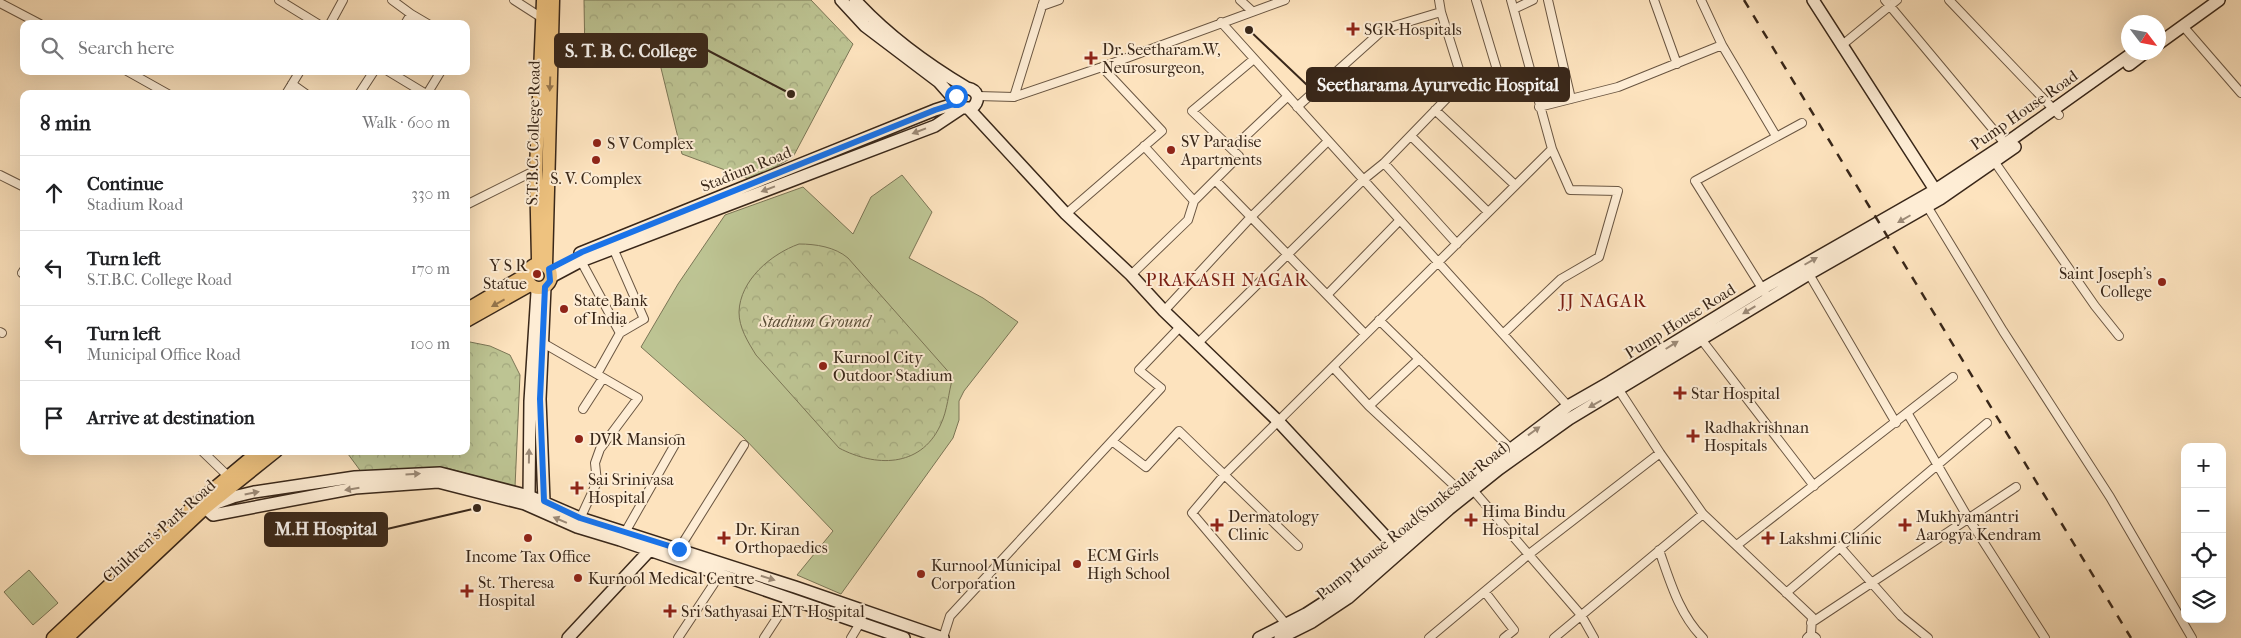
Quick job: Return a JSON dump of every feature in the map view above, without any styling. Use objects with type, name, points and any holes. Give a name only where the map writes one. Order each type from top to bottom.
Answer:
[{"type":"main road","name":"S.T.B.C. College Road","points":[[541,506],[535,435],[540,399],[543,343],[536,170],[543,0]]},
{"type":"main road","name":"S.T.B.C. College Road","points":[[541,276],[553,0]]},
{"type":"main road","points":[[841,0],[865,26],[939,82],[1066,214],[1131,275],[1180,327],[1278,421],[1397,549]]},
{"type":"main road","points":[[855,0],[875,22],[900,43],[967,88],[974,90],[978,96],[977,103],[961,105]]},
{"type":"main road","points":[[1813,0],[1938,194]]},
{"type":"main road","points":[[2166,30],[2209,0]]},
{"type":"main road","points":[[2166,38],[2220,0]]},
{"type":"main road","name":"Pump House Road","points":[[2057,112],[2124,60]]},
{"type":"main road","name":"Pump House Road(Sunkesula Road)","points":[[1280,638],[1312,622],[1348,598],[1397,549],[1569,419],[1701,339],[1765,294],[1809,274],[1927,206],[1938,194],[1994,161],[2008,147],[2134,60]]},
{"type":"main road","points":[[961,105],[958,93],[967,88]]},
{"type":"main road","name":"Stadium Road","points":[[541,276],[582,252],[935,110],[961,105]]},
{"type":"main road","name":"Stadium Road","points":[[541,276],[935,126],[961,105]]},
{"type":"main road","name":"Pump House Road","points":[[1259,638],[1306,614],[1340,592],[1397,549],[1458,489],[1568,406],[1938,194],[2008,147]]},
{"type":"main road","points":[[470,308],[541,276]]},
{"type":"main road","points":[[470,319],[541,276]]},
{"type":"main road","points":[[527,500],[535,435],[541,276]]},
{"type":"main road","name":"Children's Park Road","points":[[67,638],[228,476],[254,455]]},
{"type":"main road","name":"Children's Park Road","points":[[53,638],[202,504],[270,455]]},
{"type":"main road","points":[[202,504],[254,492],[355,477],[440,472],[527,500],[579,522],[623,536],[679,549],[943,638]]},
{"type":"main road","points":[[1458,489],[1473,490]]},
{"type":"main road","points":[[623,536],[649,551],[904,638]]},
{"type":"main road","points":[[568,638],[649,551]]},
{"type":"street","points":[[279,0],[312,20]]},
{"type":"street","points":[[332,20],[343,0]]},
{"type":"street","points":[[392,0],[421,20]]},
{"type":"street","points":[[514,0],[542,18]]},
{"type":"street","points":[[1014,96],[1043,3],[1059,0]]},
{"type":"street","points":[[1240,0],[1252,11]]},
{"type":"street","points":[[978,96],[1014,96],[1102,67],[1285,0]]},
{"type":"street","points":[[1439,0],[1466,92]]},
{"type":"street","points":[[1476,0],[1501,82]]},
{"type":"street","points":[[1502,334],[1561,279],[1599,257],[1618,191],[1570,190],[1552,149],[1530,75],[1511,0]]},
{"type":"street","points":[[1514,9],[1533,0]]},
{"type":"street","points":[[1548,0],[1571,99]]},
{"type":"street","points":[[1654,0],[1677,64]]},
{"type":"street","points":[[1701,0],[1722,45],[1776,136]]},
{"type":"street","points":[[1842,46],[1888,3],[1897,0]]},
{"type":"street","points":[[1949,0],[2057,112]]},
{"type":"street","points":[[1888,3],[2008,147]]},
{"type":"street","points":[[0,4],[32,20]]},
{"type":"street","points":[[1297,107],[1384,29],[1441,12]]},
{"type":"street","points":[[407,20],[411,14]]},
{"type":"street","points":[[1221,22],[1568,406]]},
{"type":"street","points":[[2183,26],[2241,93]]},
{"type":"street","points":[[1539,107],[1618,87],[1722,45]]},
{"type":"street","points":[[1131,275],[1188,220],[1194,201],[1239,156],[1192,111],[1254,59]]},
{"type":"street","points":[[1066,214],[1162,131],[1102,67]]},
{"type":"street","points":[[134,75],[161,90]]},
{"type":"street","points":[[288,90],[298,75]]},
{"type":"street","points":[[362,90],[371,75]]},
{"type":"street","points":[[395,75],[419,90]]},
{"type":"street","points":[[429,90],[438,75]]},
{"type":"street","points":[[1198,343],[1363,180],[1384,163],[1449,96],[1530,75]]},
{"type":"street","points":[[292,84],[300,90]]},
{"type":"street","points":[[1232,148],[1288,96]]},
{"type":"street","points":[[1435,110],[1515,185]]},
{"type":"street","points":[[1765,294],[1695,182],[1802,122]]},
{"type":"street","points":[[1411,136],[1488,212]]},
{"type":"street","points":[[1164,311],[1251,217],[1328,141]]},
{"type":"street","points":[[1144,146],[1194,201]]},
{"type":"street","points":[[1286,624],[1192,513],[1225,474],[1552,149]]},
{"type":"street","points":[[1994,161],[2095,306],[2119,336]]},
{"type":"street","points":[[1384,163],[1456,244]]},
{"type":"street","points":[[470,203],[536,170]]},
{"type":"street","points":[[0,175],[20,185]]},
{"type":"street","points":[[1215,180],[1365,334]]},
{"type":"street","points":[[1927,206],[2003,331],[2110,497],[2192,638]]},
{"type":"street","points":[[1327,295],[1400,220]]},
{"type":"street","points":[[583,409],[620,333],[644,319],[613,248]]},
{"type":"street","points":[[581,261],[620,333]]},
{"type":"street","points":[[1809,274],[1896,423]]},
{"type":"street","points":[[1379,320],[1510,448]]},
{"type":"street","points":[[943,638],[950,616],[1161,388],[1139,370],[1180,327]]},
{"type":"street","points":[[1701,339],[1814,486]]},
{"type":"street","points":[[543,343],[638,398],[600,449],[595,463],[597,482],[579,522]]},
{"type":"street","points":[[1369,406],[1419,360]]},
{"type":"street","points":[[1333,367],[1369,406],[1458,489]]},
{"type":"street","points":[[1737,546],[1953,377]]},
{"type":"street","points":[[1619,390],[1703,514],[1812,617],[1812,636]]},
{"type":"street","points":[[1908,414],[1969,518],[2046,638]]},
{"type":"street","points":[[1786,593],[1988,423]]},
{"type":"street","points":[[1112,441],[1146,467],[1178,431],[1298,546]]},
{"type":"street","points":[[623,536],[678,439]]},
{"type":"street","points":[[679,549],[744,444]]},
{"type":"street","points":[[1430,638],[1528,555],[1660,453]]},
{"type":"street","points":[[206,455],[228,476]]},
{"type":"street","points":[[1811,623],[2016,487]]},
{"type":"street","points":[[1473,490],[1581,616],[1594,638]]},
{"type":"street","points":[[1554,638],[1703,514]]},
{"type":"street","points":[[1840,547],[1901,616],[1928,638]]},
{"type":"street","points":[[1659,550],[1676,598],[1695,630],[1703,638]]},
{"type":"street","points":[[678,638],[718,576]]},
{"type":"street","points":[[1485,592],[1514,630],[1504,638]]},
{"type":"street","points":[[764,638],[790,598]]},
{"type":"street","points":[[851,638],[860,623]]},
{"type":"green space","points":[[584,0],[811,0],[853,44],[793,157],[752,180],[682,154],[659,60],[585,62]]},
{"type":"green space","name":"Kurnool City Outdoor Stadium","points":[[902,175],[932,212],[909,258],[983,298],[1018,322],[964,391],[959,401],[959,420],[953,438],[841,594],[797,575],[833,531],[742,436],[641,347],[678,284],[725,215],[803,187],[853,234],[871,197]]},
{"type":"green space","name":"Stadium Ground","points":[[799,244],[825,247],[837,251],[848,258],[953,377],[945,414],[940,426],[931,440],[921,450],[896,460],[882,460],[867,458],[839,448],[756,355],[750,345],[739,318],[741,300],[745,289],[751,279],[768,261],[788,248]]},
{"type":"green space","points":[[470,342],[490,346],[510,355],[520,375],[515,487],[447,468],[362,473],[349,455],[470,455]]},
{"type":"green space","points":[[29,570],[58,603],[33,625],[4,592]]},
{"type":"railway","points":[[1744,0],[2131,638]]},
{"type":"place","name":"SGR Hospitals","points":[[1353,29]]},
{"type":"place","name":"Seetharama Ayurvedic Hospital","points":[[1249,30]]},
{"type":"place","name":"Dr. Seetharam.W, Neurosurgeon,","points":[[1091,58]]},
{"type":"place","name":"S. T. B. C. College","points":[[791,94]]},
{"type":"place","name":"S V Complex","points":[[597,143]]},
{"type":"place","name":"SV Paradise Apartments","points":[[1171,150]]},
{"type":"place","name":"S. V. Complex","points":[[596,160]]},
{"type":"place","name":"Y S R Statue","points":[[537,274]]},
{"type":"place","name":"Saint Joseph's College","points":[[2162,282]]},
{"type":"place","name":"State Bank of India","points":[[564,309]]},
{"type":"place","name":"Kurnool City Outdoor Stadium","points":[[823,366]]},
{"type":"place","name":"Star Hospital","points":[[1680,393]]},
{"type":"place","name":"Radhakrishnan Hospitals","points":[[1693,436]]},
{"type":"place","name":"DVR Mansion","points":[[579,439]]},
{"type":"place","name":"Sai Srinivasa Hospital","points":[[577,488]]},
{"type":"place","name":"M.H Hospital","points":[[477,508]]},
{"type":"place","name":"Hima Bindu Hospital","points":[[1471,520]]},
{"type":"place","name":"Dermatology Clinic","points":[[1217,525]]},
{"type":"place","name":"Mukhyamantri Aarogya Kendram","points":[[1905,525]]},
{"type":"place","name":"Income Tax Office","points":[[528,538]]},
{"type":"place","name":"Dr. Kiran Orthopaedics","points":[[724,538]]},
{"type":"place","name":"Lakshmi Clinic","points":[[1768,538]]},
{"type":"place","name":"ECM Girls High School","points":[[1077,564]]},
{"type":"place","name":"Kurnool Municipal Corporation","points":[[921,574]]},
{"type":"place","name":"Kurnool Medical Centre","points":[[578,578]]},
{"type":"place","name":"St. Theresa Hospital","points":[[467,591]]},
{"type":"place","name":"Sri Sathyasai ENT Hospital","points":[[670,611]]},
{"type":"district","name":"PRAKASH NAGAR","points":[[1227,280]]},
{"type":"district","name":"JJ NAGAR","points":[[1603,301]]},
{"type":"route","points":[[679,549],[580,518],[544,501],[540,399],[545,287],[551,277],[549,269],[582,252],[935,110],[957,103],[956,96]]}]
